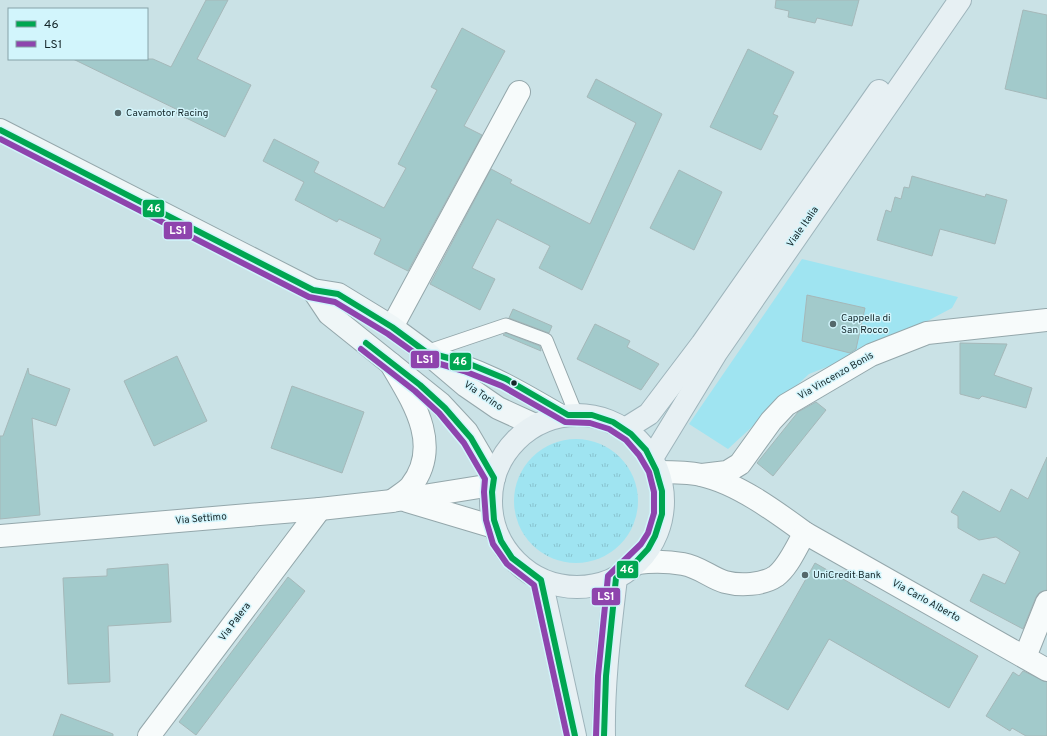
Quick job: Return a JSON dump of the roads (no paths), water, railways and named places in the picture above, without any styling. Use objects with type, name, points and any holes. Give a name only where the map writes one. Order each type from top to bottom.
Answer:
[{"type":"main road","name":"Viale Italia","points":[[625,429],[649,414],[702,344],[943,0]]},
{"type":"main road","name":"Viale Italia","points":[[655,465],[716,353],[960,0]]},
{"type":"main road","name":"Via Torino","points":[[0,130],[314,290],[338,294],[392,327],[426,352],[466,386],[498,408],[535,425]]},
{"type":"main road","points":[[314,290],[329,314],[440,403],[467,432],[493,482]]},
{"type":"main road","points":[[572,414],[602,418],[625,429],[640,442],[655,465],[662,488],[663,504],[661,520],[655,536],[637,563],[616,578],[592,586],[579,587],[566,587],[541,580],[521,567],[504,549],[494,527],[493,482],[496,469],[512,444],[535,425],[554,417],[572,414]]},
{"type":"main road","points":[[604,736],[608,650],[616,578]]},
{"type":"main road","points":[[541,580],[575,736]]},
{"type":"street","points":[[392,327],[520,92]]},
{"type":"street","name":"Via Vincenzo Bonis","points":[[702,475],[727,472],[740,464],[771,421],[786,405],[871,355],[927,333],[1047,320]]},
{"type":"street","points":[[389,361],[421,421],[425,440],[424,459],[419,473],[410,487],[397,500]]},
{"type":"street","name":"Via Carlo Alberto","points":[[655,465],[702,475],[769,507],[805,533],[1047,670]]},
{"type":"street","name":"Via Settimo","points":[[0,536],[320,509],[397,500],[493,482]]},
{"type":"street","name":"Via Settimo","points":[[397,500],[494,527]]},
{"type":"street","name":"Via Palera","points":[[149,736],[320,509]]},
{"type":"street","points":[[637,563],[659,561],[684,564],[704,570],[724,582],[757,583],[775,576],[785,566],[805,533]]},
{"type":"street","points":[[1025,657],[1047,602]]},
{"type":"lane","points":[[426,352],[506,325],[546,340],[572,414]]},
{"type":"lane","points":[[426,352],[467,363],[506,380],[572,414]]},
{"type":"place","name":"Cavamotor Racing","points":[[118,113]]},
{"type":"place","name":"Cappella di San Rocco","points":[[833,324]]},
{"type":"place","name":"UniCredit Bank","points":[[805,575]]}]
